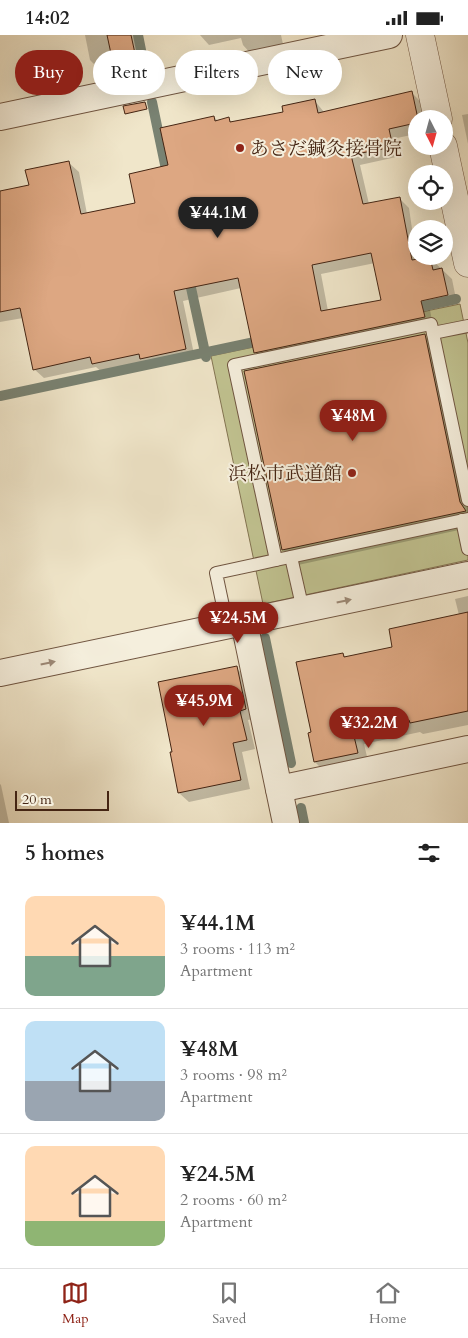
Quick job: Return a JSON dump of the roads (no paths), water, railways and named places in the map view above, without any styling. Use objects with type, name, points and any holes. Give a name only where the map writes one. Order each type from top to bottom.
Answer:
[{"type":"street","points":[[0,117],[389,35]]},
{"type":"street","points":[[420,35],[436,110]]},
{"type":"street","points":[[445,155],[468,263]]},
{"type":"street","points":[[0,673],[468,575]]},
{"type":"street","points":[[235,624],[279,789],[286,823]]},
{"type":"street","points":[[279,789],[468,749]]},
{"type":"lane","points":[[276,560],[234,365],[431,324],[468,500]]},
{"type":"lane","points":[[433,333],[468,326]]},
{"type":"lane","points":[[235,624],[216,573],[465,520],[468,549]]},
{"type":"lane","points":[[292,557],[303,610]]},
{"type":"waterway","points":[[138,35],[141,50]]},
{"type":"waterway","points":[[152,102],[168,179]]},
{"type":"waterway","points":[[188,274],[206,357]]},
{"type":"waterway","points":[[411,309],[456,299]]},
{"type":"waterway","points":[[0,396],[264,340]]},
{"type":"waterway","points":[[265,638],[291,763]]},
{"type":"waterway","points":[[301,808],[304,823]]},
{"type":"place","name":"あさだ鍼灸接骨院","points":[[240,148]]},
{"type":"place","name":"浜松市武道館","points":[[352,473]]}]
